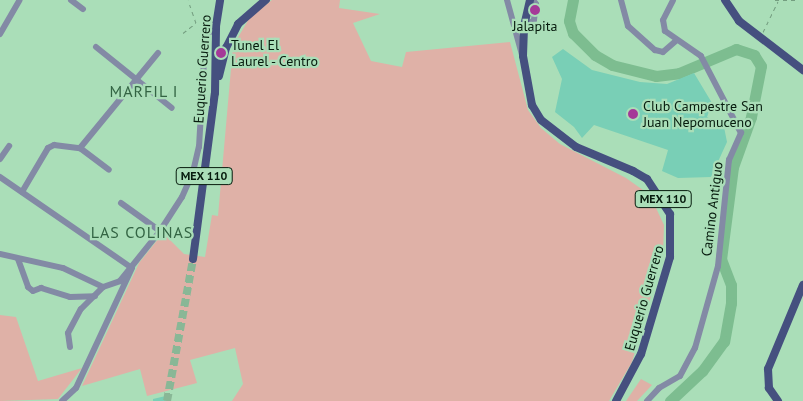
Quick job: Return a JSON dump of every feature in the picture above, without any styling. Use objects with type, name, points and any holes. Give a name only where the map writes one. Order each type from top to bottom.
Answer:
[{"type":"main road","name":"Euquerio Guerrero","points":[[193,259],[215,93],[216,26],[220,0]]},
{"type":"main road","name":"MEX 110","points":[[215,93],[232,33],[244,17],[266,0]]},
{"type":"main road","name":"Euquerio Guerrero","points":[[532,0],[524,27],[523,56],[532,105],[550,130],[576,147],[633,171],[646,179],[670,214],[673,240],[670,257],[641,354],[616,401]]},
{"type":"main road","points":[[725,0],[739,22],[803,70]]},
{"type":"main road","points":[[778,401],[769,388],[768,369],[803,285]]},
{"type":"street","points":[[0,33],[20,0]]},
{"type":"street","points":[[71,0],[83,9]]},
{"type":"street","points":[[507,0],[523,56]]},
{"type":"street","points":[[621,0],[628,26],[655,50],[663,52],[677,40]]},
{"type":"street","name":"Camino Antiguo","points":[[647,401],[659,388],[680,376],[695,348],[718,266],[729,160],[741,133],[710,70],[701,56],[665,31],[663,20],[673,0]]},
{"type":"street","points":[[70,347],[68,333],[80,310],[104,287],[120,281],[132,268],[160,231],[182,197],[199,147],[206,36],[216,26]]},
{"type":"street","points":[[96,47],[172,108]]},
{"type":"street","points":[[80,148],[158,53]]},
{"type":"street","points":[[22,192],[48,148],[54,145],[80,148],[109,170]]},
{"type":"street","points":[[0,159],[9,146]]},
{"type":"street","points":[[0,177],[132,268]]},
{"type":"street","points":[[121,203],[160,231]]},
{"type":"street","points":[[0,254],[63,268],[104,287]]},
{"type":"street","points":[[18,259],[28,287],[33,291],[41,288],[70,297],[95,296]]},
{"type":"street","points":[[62,401],[76,388],[132,268]]},
{"type":"path","points":[[182,33],[196,23],[188,0]]},
{"type":"path","points":[[775,0],[796,0]]},
{"type":"path","points":[[762,32],[778,1]]},
{"type":"shaded area","points":[[272,0],[340,0],[339,8],[380,14],[353,23],[371,61],[402,67],[406,52],[510,42],[528,110],[541,128],[560,144],[626,178],[650,195],[664,225],[663,254],[632,362],[609,401],[232,401],[243,384],[235,348],[190,360],[197,383],[147,396],[140,369],[82,386],[139,263],[163,233],[184,254],[205,257],[212,215],[218,216],[233,46],[250,17]]},
{"type":"shaded area","points":[[0,315],[16,317],[38,381],[82,368],[58,399],[0,401]]},
{"type":"shaded area","points":[[641,379],[652,385],[637,401],[626,401]]},
{"type":"building","name":"Club Campestre San Juan Nepomuceno","points":[[563,49],[592,70],[640,82],[667,84],[694,73],[712,103],[707,117],[724,127],[727,142],[711,177],[678,178],[662,171],[668,150],[594,125],[582,138],[574,127],[555,112],[562,79],[552,57]]},
{"type":"building","points":[[170,395],[171,401],[153,401],[153,399]]},
{"type":"waterway","points":[[573,0],[569,21],[573,33],[595,55],[612,65],[656,76],[679,73],[736,49],[754,55],[761,66],[751,117],[733,167],[721,259],[731,285],[731,303],[724,341],[702,371],[670,401]]},
{"type":"tunnel","points":[[167,401],[193,259]]},
{"type":"place","name":"Jalapita","points":[[535,10]]},
{"type":"place","name":"Tunel El Laurel - Centro","points":[[221,53]]},
{"type":"place","name":"Club Campestre San Juan Nepomuceno","points":[[633,114]]},
{"type":"district","name":"MARFIL I","points":[[144,91]]},
{"type":"district","name":"LAS COLINAS","points":[[142,232]]}]
